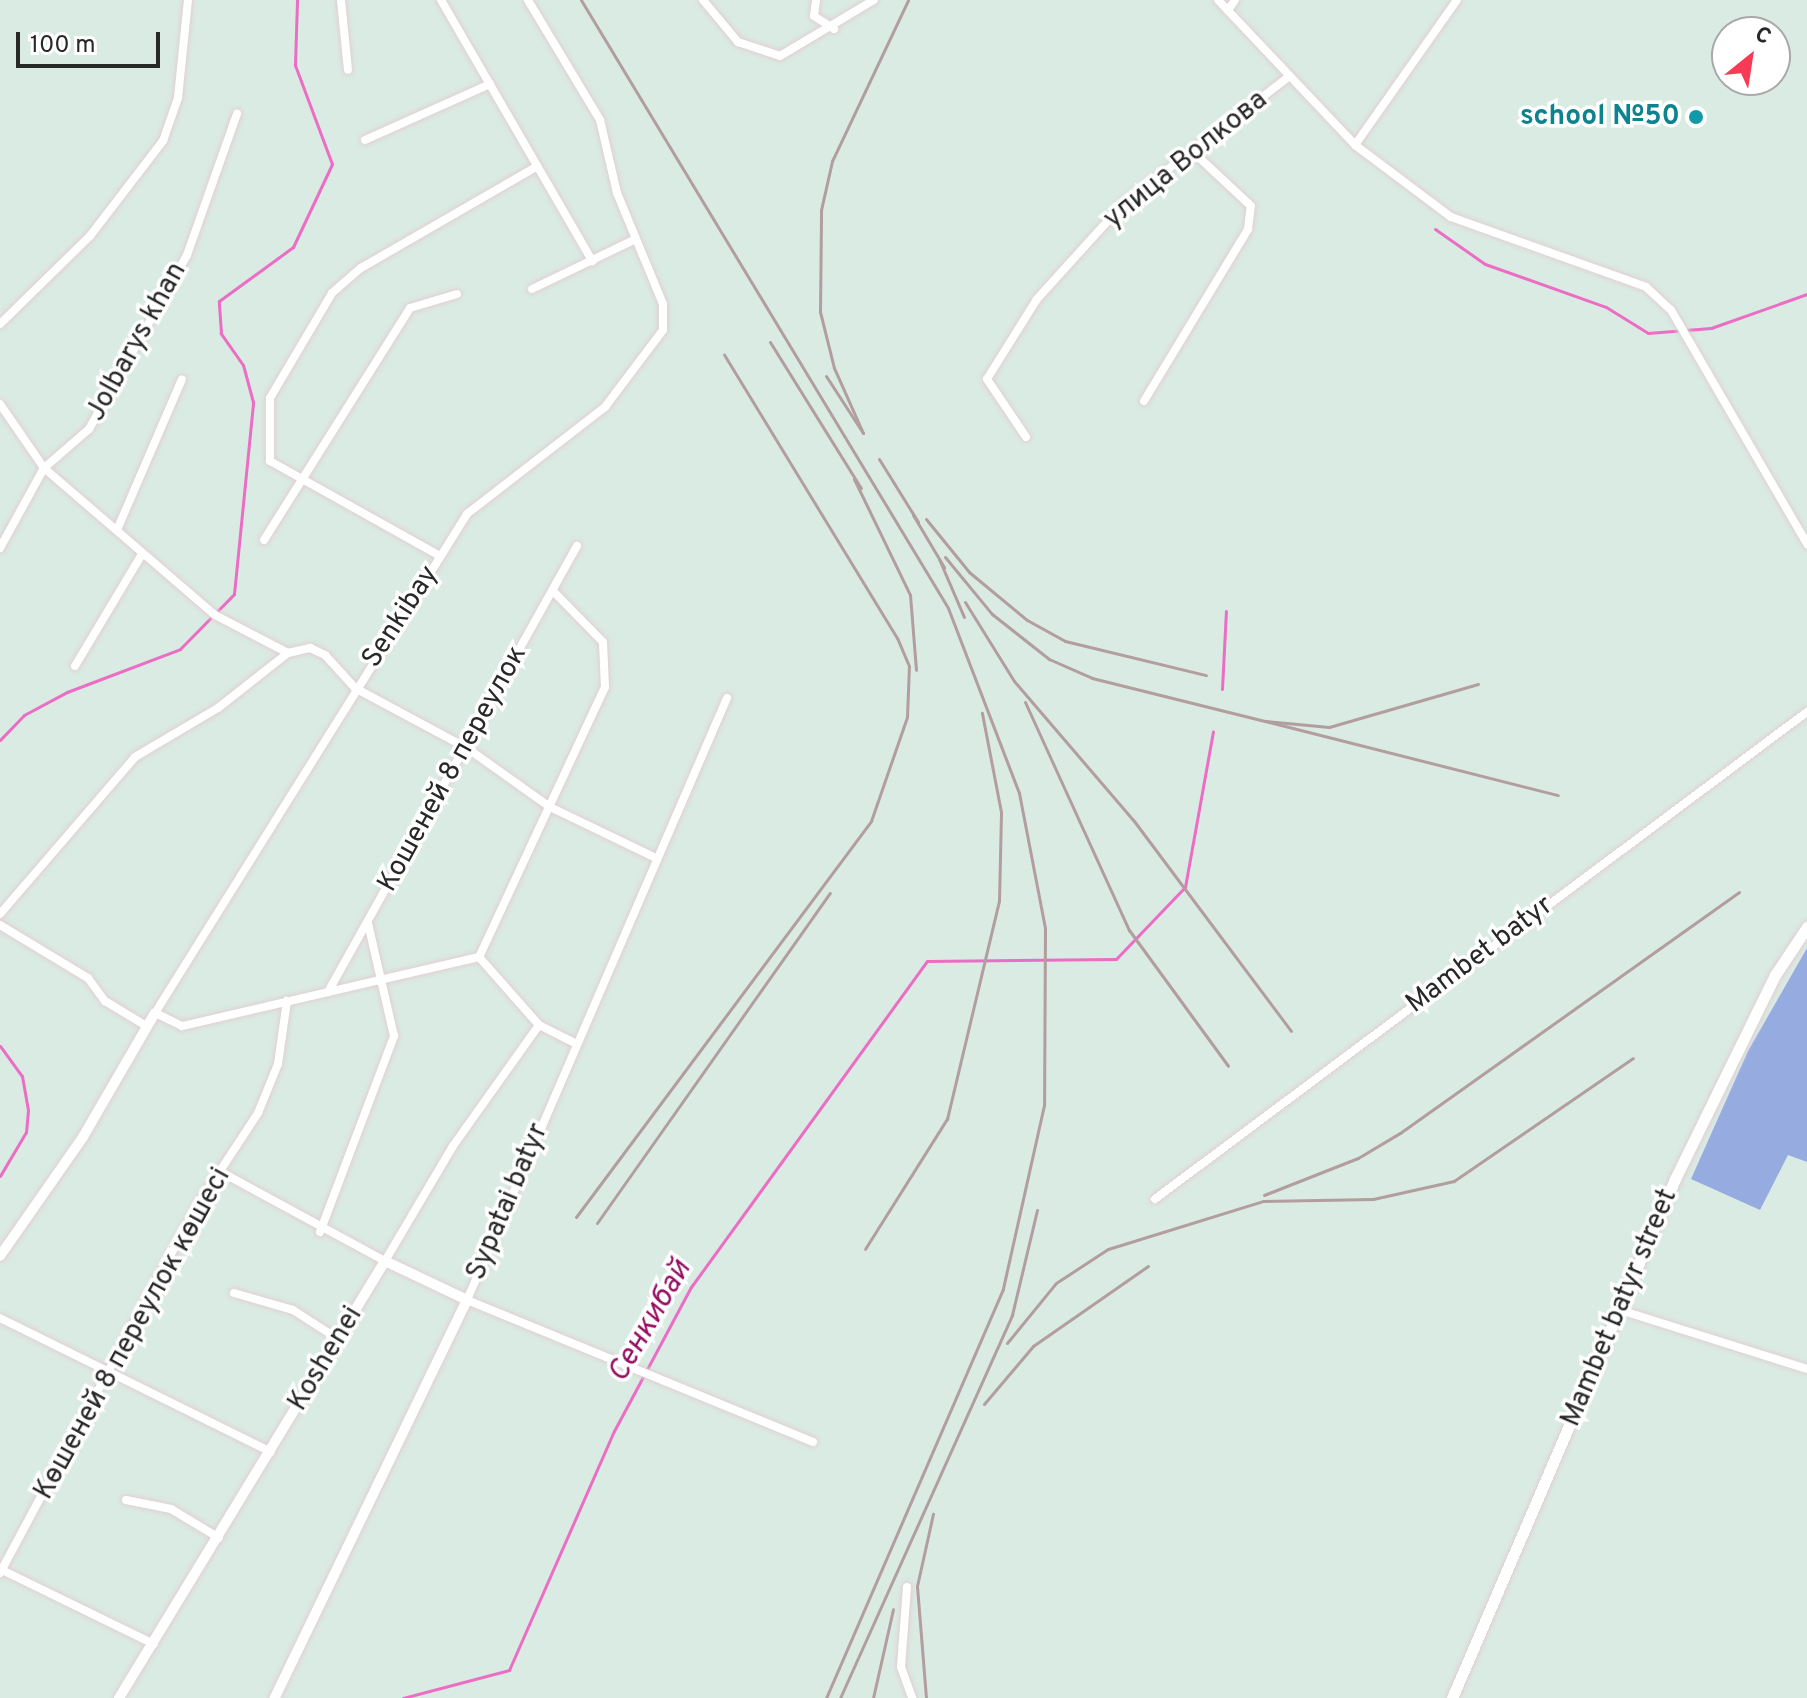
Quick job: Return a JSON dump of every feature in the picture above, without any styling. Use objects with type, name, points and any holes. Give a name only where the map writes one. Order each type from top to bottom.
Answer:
[{"type":"main road","name":"Mambet batyr street","points":[[1452,1698],[1731,1062],[1807,927]]},
{"type":"street","points":[[0,324],[90,236],[163,141],[178,98],[188,0]]},
{"type":"street","points":[[341,0],[348,70]]},
{"type":"street","points":[[441,0],[592,261]]},
{"type":"street","name":"Senkibay","points":[[0,1256],[148,1027],[355,688],[467,514],[605,407],[649,356],[663,330],[663,304],[636,239],[600,120],[528,0]]},
{"type":"street","points":[[703,0],[721,29],[767,55],[791,53],[834,29],[874,0]]},
{"type":"street","points":[[816,0],[814,16],[834,29]]},
{"type":"street","points":[[1218,0],[1287,78],[1355,145],[1451,217],[1646,287],[1686,336],[1807,544]]},
{"type":"street","points":[[1228,10],[1235,0]]},
{"type":"street","points":[[1355,145],[1457,0]]},
{"type":"street","name":"улица Волкова","points":[[1026,437],[989,389],[990,363],[1037,299],[1125,202],[1287,78]]},
{"type":"street","points":[[365,140],[490,84]]},
{"type":"street","name":"Jolbarys khan","points":[[0,548],[44,468],[89,429],[187,255],[237,114]]},
{"type":"street","points":[[1144,401],[1248,229],[1251,206],[1192,151]]},
{"type":"street","points":[[440,556],[270,461],[264,430],[270,398],[332,293],[361,268],[536,167]]},
{"type":"street","points":[[532,289],[636,239]]},
{"type":"street","points":[[264,540],[410,308],[457,294]]},
{"type":"street","points":[[117,530],[182,379]]},
{"type":"street","points":[[0,404],[44,468],[142,554],[215,615],[288,653]]},
{"type":"street","name":"Кошеней 8 переулок","points":[[328,992],[467,748],[577,546]]},
{"type":"street","points":[[75,666],[142,554]]},
{"type":"street","points":[[479,957],[605,687],[603,642],[553,591]]},
{"type":"street","points":[[0,914],[135,757],[218,708],[288,653],[310,648],[325,655],[355,688],[467,748],[550,807],[654,857]]},
{"type":"street","name":"Sypatai batyr","points":[[275,1698],[467,1300],[654,857],[727,698]]},
{"type":"street","name":"Mambet batyr","points":[[1155,1199],[1807,712]]},
{"type":"street","points":[[320,1232],[390,1054],[394,1036],[368,922]]},
{"type":"street","points":[[0,925],[88,978],[105,1001],[148,1027]]},
{"type":"street","points":[[155,1013],[182,1026],[479,957]]},
{"type":"street","points":[[479,957],[539,1025],[577,1044]]},
{"type":"street","name":"Көшеней 8 переулок көшесі","points":[[1,1571],[112,1375],[195,1209],[221,1172],[278,1064],[287,1001]]},
{"type":"street","name":"Koshenei","points":[[119,1698],[219,1538],[453,1146],[539,1025]]},
{"type":"street","points":[[221,1172],[320,1232],[467,1300],[813,1442]]},
{"type":"street","points":[[234,1293],[293,1310],[338,1339]]},
{"type":"street","points":[[1620,1310],[1807,1369]]},
{"type":"street","points":[[0,1318],[271,1452]]},
{"type":"street","points":[[126,1500],[171,1509],[219,1538]]},
{"type":"street","points":[[1,1571],[154,1644]]},
{"type":"street","points":[[907,1587],[901,1667],[912,1698]]},
{"type":"shaded area","points":[[1807,948],[1807,1162],[1788,1155],[1760,1210],[1691,1179],[1748,1051]]},
{"type":"waterway","points":[[0,740],[24,715],[67,692],[180,649],[234,594],[253,402],[243,365],[221,333],[219,301],[293,247],[332,164],[295,65],[297,0]]},
{"type":"waterway","points":[[1435,229],[1485,264],[1606,307],[1648,333],[1711,328],[1807,294]]},
{"type":"waterway","points":[[1222,689],[1226,611]]},
{"type":"waterway","name":"Сенкибай","points":[[403,1698],[509,1670],[614,1431],[691,1287],[927,961],[1116,959],[1185,887],[1213,732]]},
{"type":"waterway","points":[[0,1046],[22,1076],[28,1110],[26,1132],[0,1176]]},
{"type":"railway","points":[[581,0],[948,608],[1019,793],[1045,928],[1044,1105],[1003,1289],[826,1698]]},
{"type":"railway","points":[[826,376],[863,433],[834,368],[820,312],[821,210],[832,161],[908,0]]},
{"type":"railway","points":[[770,342],[861,488]]},
{"type":"railway","points":[[576,1217],[871,821],[907,717],[909,666],[897,638],[724,355]]},
{"type":"railway","points":[[879,459],[918,522]]},
{"type":"railway","points":[[854,479],[910,595],[916,670]]},
{"type":"railway","points":[[913,515],[944,567]]},
{"type":"railway","points":[[926,519],[969,572],[1027,620],[1065,641],[1206,675]]},
{"type":"railway","points":[[945,557],[992,614],[1049,659],[1092,678],[1265,721]]},
{"type":"railway","points":[[939,559],[964,617]]},
{"type":"railway","points":[[965,602],[1014,681],[1134,821],[1291,1031]]},
{"type":"railway","points":[[1478,684],[1329,727],[1265,721],[1558,795]]},
{"type":"railway","points":[[1025,702],[1129,930],[1228,1066]]},
{"type":"railway","points":[[865,1249],[947,1119],[999,901],[1001,812],[982,713]]},
{"type":"railway","points":[[1264,1195],[1358,1158],[1400,1133],[1739,892]]},
{"type":"railway","points":[[597,1223],[830,893]]},
{"type":"railway","points":[[1007,1343],[1056,1283],[1108,1249],[1263,1201],[1373,1199],[1454,1181],[1633,1058]]},
{"type":"railway","points":[[840,1698],[1012,1315],[1037,1210]]},
{"type":"railway","points":[[984,1404],[1033,1346],[1148,1266]]},
{"type":"railway","points":[[926,1698],[917,1586],[933,1514]]},
{"type":"railway","points":[[873,1698],[893,1609]]},
{"type":"place","name":"school №50","points":[[1696,117]]}]
